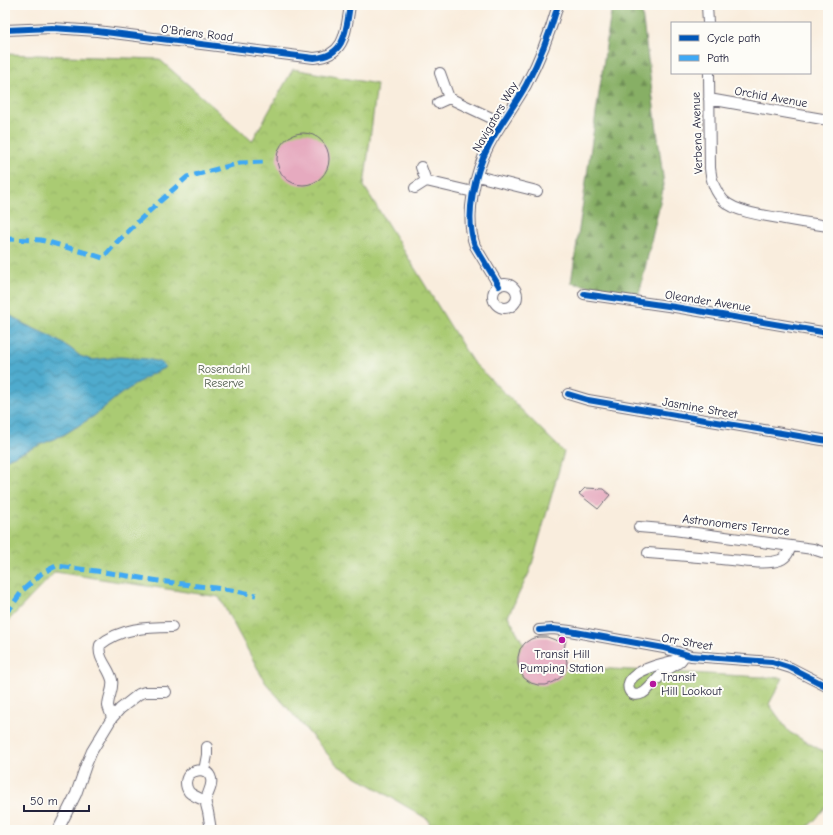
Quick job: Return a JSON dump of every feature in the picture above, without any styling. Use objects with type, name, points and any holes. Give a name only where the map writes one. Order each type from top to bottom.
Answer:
[{"type":"street","name":"O'Briens Road","points":[[5,30],[52,28],[97,31],[314,58],[324,57],[339,46],[345,33],[350,5]]},
{"type":"street","name":"Navigators Way","points":[[499,286],[475,246],[473,240],[470,224],[473,192],[477,176],[489,146],[526,86],[538,61],[548,37],[558,5]]},
{"type":"street","points":[[707,5],[708,22]]},
{"type":"street","points":[[440,73],[449,98],[502,123]]},
{"type":"street","name":"Verbena Avenue","points":[[709,74],[709,153],[711,178],[719,195],[725,202],[740,210],[764,216],[828,226]]},
{"type":"street","points":[[438,103],[449,98]]},
{"type":"street","name":"Orchid Avenue","points":[[709,99],[828,120]]},
{"type":"street","points":[[421,167],[426,181]]},
{"type":"street","points":[[477,176],[537,191]]},
{"type":"street","points":[[415,188],[426,181],[473,192]]},
{"type":"street","name":"Oleander Avenue","points":[[584,294],[675,307],[828,333]]},
{"type":"street","name":"Jasmine Street","points":[[568,394],[596,401],[828,442]]},
{"type":"street","name":"Astronomers Terrace","points":[[639,527],[674,530],[792,546],[813,549],[828,554]]},
{"type":"street","points":[[648,553],[772,562],[784,558],[792,546]]},
{"type":"street","points":[[112,718],[108,706],[112,680],[101,659],[99,652],[100,645],[105,640],[128,631],[141,628],[172,626]]},
{"type":"street","name":"Orr Street","points":[[539,630],[553,629],[570,631],[664,648],[684,657],[691,656],[772,662],[791,668],[828,687]]},
{"type":"street","points":[[684,657],[680,662],[664,672],[643,693],[636,695],[632,694],[628,689],[630,681],[640,672],[684,657]]},
{"type":"street","points":[[58,830],[76,794],[92,751],[112,718],[120,709],[139,694],[152,691],[166,692]]},
{"type":"street","points":[[204,771],[207,747]]},
{"type":"street","points":[[205,801],[188,791],[186,785],[187,778],[190,774],[196,771],[204,771],[210,776],[212,782],[205,801],[211,830]]},
{"type":"green space","points":[[612,5],[641,5],[664,185],[639,295],[571,283]]},
{"type":"green space","name":"Rosendahl Reserve","points":[[5,54],[159,59],[252,141],[293,69],[377,84],[364,186],[472,361],[564,452],[530,571],[508,616],[535,665],[783,678],[769,704],[789,732],[828,754],[828,804],[815,820],[804,830],[430,830],[429,820],[337,765],[265,682],[219,597],[55,572],[5,624]]},
{"type":"water","points":[[5,312],[24,324],[50,336],[80,356],[92,360],[120,357],[147,359],[160,362],[166,367],[148,376],[118,396],[94,416],[65,434],[5,460]]},
{"type":"building","points":[[303,133],[313,135],[321,141],[327,149],[329,159],[327,169],[321,177],[313,183],[303,185],[293,183],[285,177],[279,169],[277,159],[279,149],[285,141],[293,135]]},
{"type":"building","points":[[585,488],[603,489],[610,495],[598,509],[579,494]]},
{"type":"building","points":[[547,637],[558,641],[559,637],[566,638],[564,650],[567,662],[565,670],[561,677],[546,685],[531,683],[524,678],[518,665],[520,649],[531,639]]},
{"type":"marked path","points":[[5,239],[41,240],[103,258],[147,213],[187,177],[240,163],[266,162]]},
{"type":"marked path","points":[[5,613],[23,590],[42,573],[56,566],[231,590],[256,595]]},
{"type":"cycle path","points":[[5,30],[52,28],[97,31],[314,58],[325,56],[333,52],[338,47],[345,32],[350,5]]},
{"type":"cycle path","points":[[499,286],[475,246],[471,221],[473,194],[479,168],[484,156],[493,137],[522,92],[536,65],[552,26],[558,5]]},
{"type":"cycle path","points":[[584,294],[675,307],[828,333]]},
{"type":"cycle path","points":[[568,394],[588,400],[828,441]]},
{"type":"cycle path","points":[[539,630],[553,629],[570,631],[664,648],[691,656],[772,662],[791,668],[828,687]]},
{"type":"place","name":"Transit Hill Pumping Station","points":[[562,640]]},
{"type":"place","name":"Transit Hill Lookout","points":[[653,684]]}]
